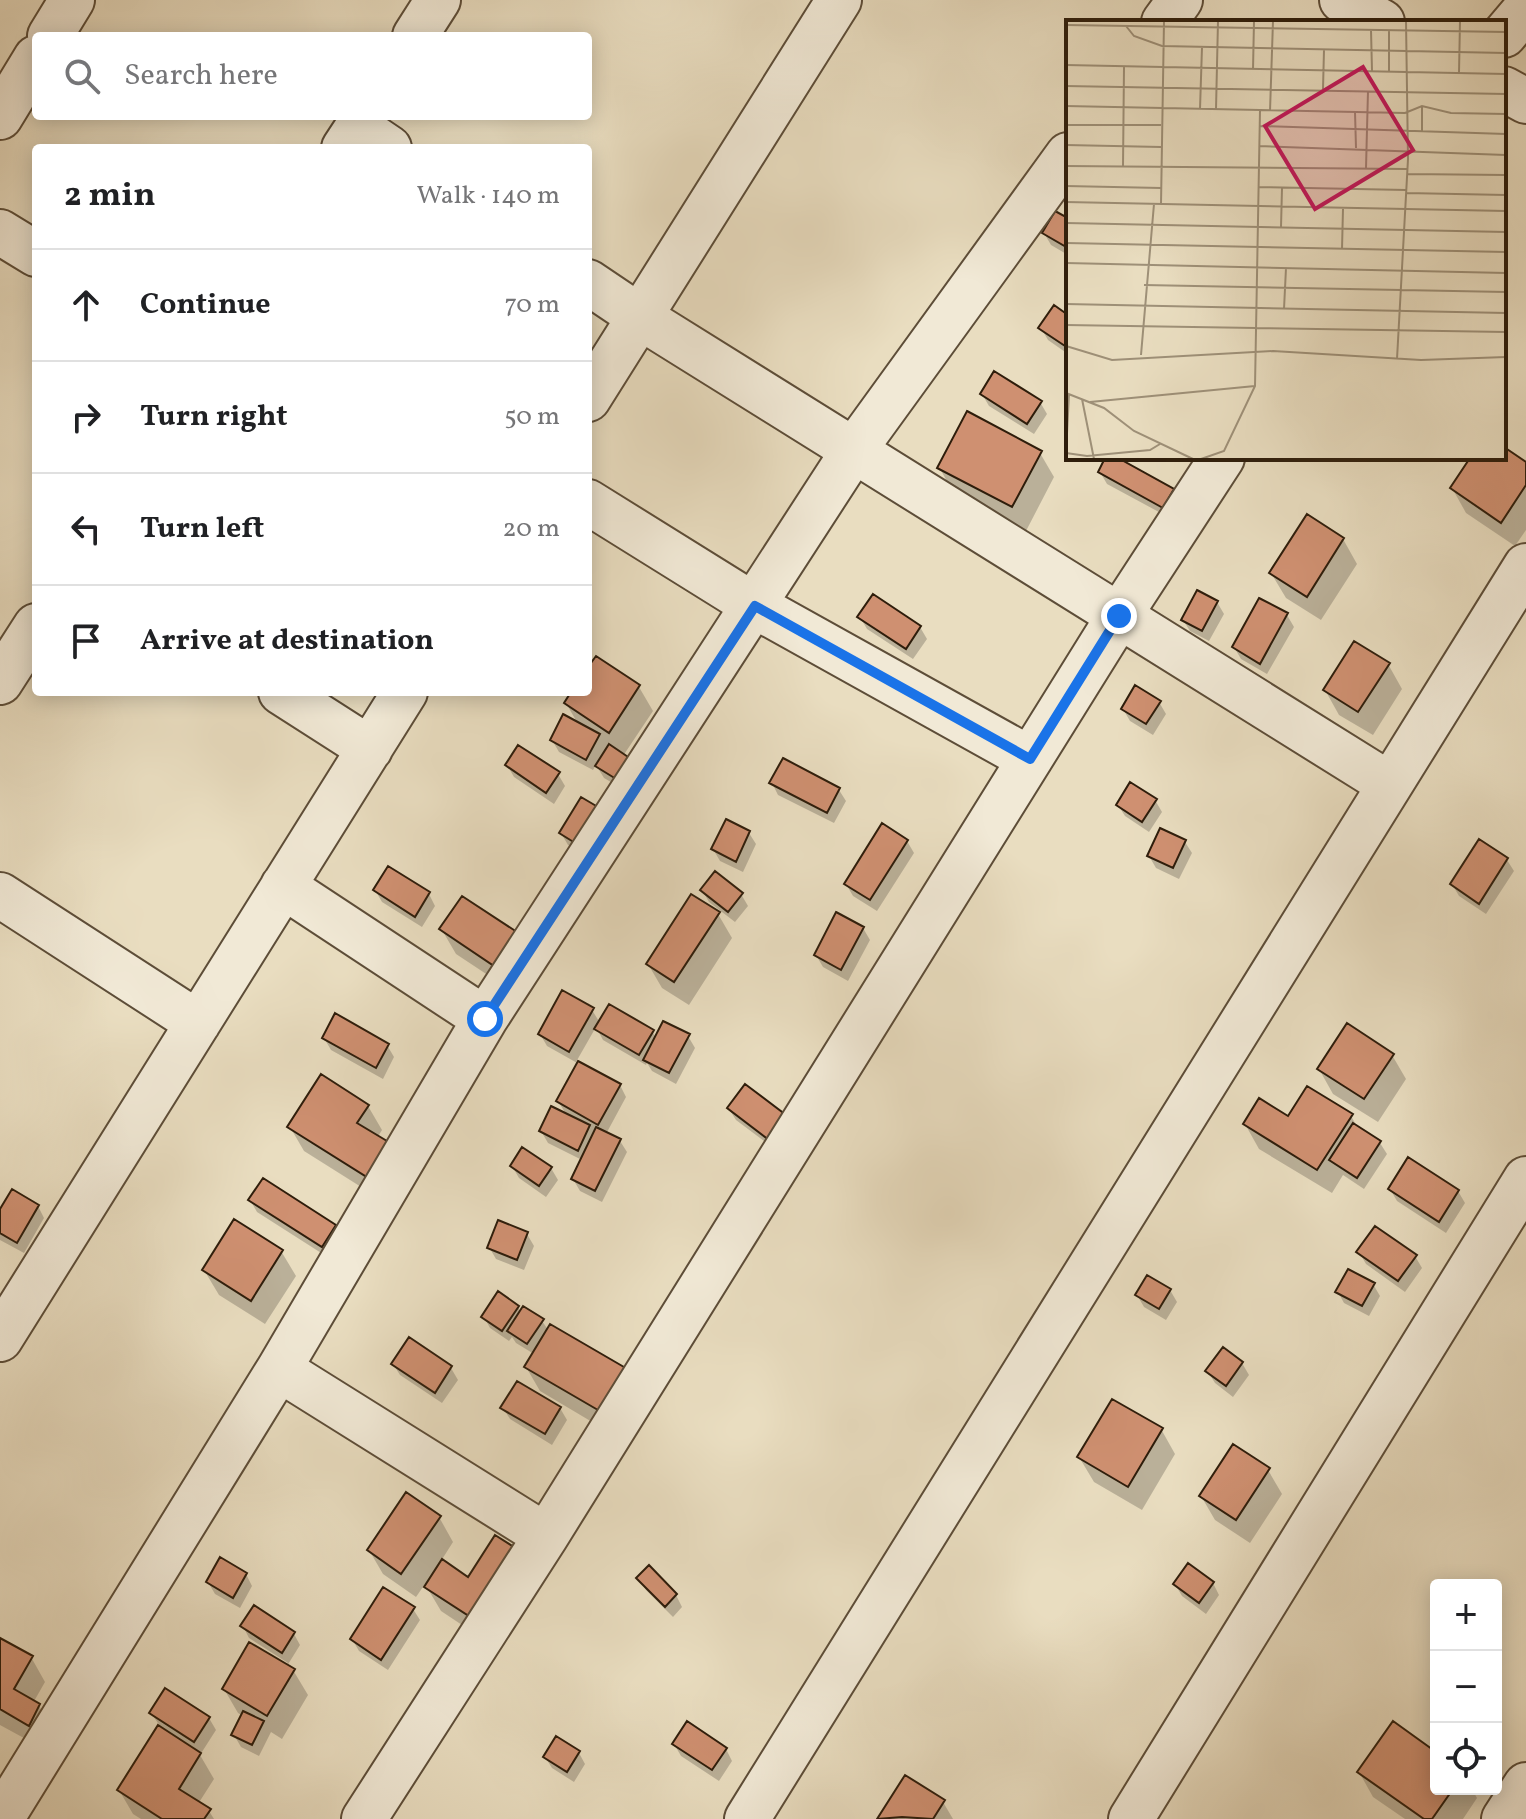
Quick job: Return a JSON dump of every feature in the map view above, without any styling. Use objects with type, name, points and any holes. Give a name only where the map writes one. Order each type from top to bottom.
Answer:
[{"type":"street","points":[[52,32],[72,0]]},
{"type":"street","points":[[418,32],[438,0]]},
{"type":"street","points":[[592,393],[839,0]]},
{"type":"street","points":[[1165,20],[1180,0]]},
{"type":"street","points":[[1342,0],[1378,20]]},
{"type":"street","points":[[1506,33],[1526,9]]},
{"type":"street","points":[[0,117],[32,65]]},
{"type":"street","points":[[1506,90],[1526,101]]},
{"type":"street","points":[[1,1819],[279,1369],[485,1019],[854,450],[1066,158]]},
{"type":"street","points":[[0,232],[32,252]]},
{"type":"street","points":[[592,285],[1389,784]]},
{"type":"street","points":[[364,1819],[546,1536],[1119,616],[1221,460]]},
{"type":"street","points":[[592,504],[755,606],[1030,759]]},
{"type":"street","points":[[747,1819],[1526,566]]},
{"type":"street","points":[[0,682],[32,632]]},
{"type":"street","points":[[287,696],[370,749]]},
{"type":"street","points":[[0,1339],[403,696]]},
{"type":"street","points":[[283,886],[485,1019]]},
{"type":"street","points":[[0,895],[198,1023]]},
{"type":"street","points":[[1131,1819],[1526,1179]]},
{"type":"street","points":[[279,1369],[546,1536]]},
{"type":"street","points":[[1504,1819],[1526,1785]]},
{"type":"building","points":[[1055,211],[1066,217],[1066,247],[1042,233]]},
{"type":"building","points":[[1054,305],[1066,314],[1066,347],[1038,328]]},
{"type":"building","points":[[994,371],[1042,401],[1027,424],[980,394]]},
{"type":"building","points":[[967,411],[1042,451],[1012,507],[937,468]]},
{"type":"building","points":[[1506,448],[1526,462],[1526,485],[1501,523],[1450,488],[1469,460],[1506,460]]},
{"type":"building","points":[[1104,460],[1122,460],[1174,489],[1163,508],[1098,472]]},
{"type":"building","points":[[1307,514],[1344,538],[1307,597],[1269,573]]},
{"type":"building","points":[[1197,590],[1218,601],[1202,631],[1181,620]]},
{"type":"building","points":[[873,594],[921,626],[906,649],[857,617]]},
{"type":"building","points":[[1259,598],[1288,613],[1260,664],[1232,647]]},
{"type":"building","points":[[1354,641],[1390,663],[1358,712],[1323,690]]},
{"type":"building","points":[[596,656],[640,685],[609,733],[564,703],[568,696],[592,696],[592,662]]},
{"type":"building","points":[[1135,685],[1161,701],[1146,724],[1121,709]]},
{"type":"building","points":[[563,714],[600,734],[586,760],[550,740]]},
{"type":"building","points":[[609,744],[634,761],[621,782],[595,766]]},
{"type":"building","points":[[518,745],[560,772],[546,793],[505,765]]},
{"type":"building","points":[[783,758],[840,788],[827,813],[769,783]]},
{"type":"building","points":[[1130,782],[1157,799],[1142,822],[1116,805]]},
{"type":"building","points":[[581,797],[603,810],[580,846],[559,833]]},
{"type":"building","points":[[726,819],[750,831],[736,862],[711,849]]},
{"type":"building","points":[[882,823],[908,840],[870,900],[844,884]]},
{"type":"building","points":[[1160,828],[1186,840],[1173,868],[1147,856]]},
{"type":"building","points":[[1479,839],[1508,858],[1479,904],[1450,884]]},
{"type":"building","points":[[388,866],[430,892],[415,917],[373,890]]},
{"type":"building","points":[[715,871],[743,893],[728,912],[700,890]]},
{"type":"building","points":[[691,894],[720,912],[674,982],[646,964]]},
{"type":"building","points":[[462,896],[520,934],[497,968],[439,929]]},
{"type":"building","points":[[836,912],[864,927],[841,970],[814,955]]},
{"type":"building","points":[[562,990],[594,1008],[569,1052],[538,1034]]},
{"type":"building","points":[[609,1004],[654,1030],[639,1055],[594,1029]]},
{"type":"building","points":[[335,1013],[389,1044],[376,1068],[322,1038]]},
{"type":"building","points":[[663,1021],[690,1034],[669,1073],[643,1060]]},
{"type":"building","points":[[1347,1023],[1394,1054],[1364,1099],[1317,1069]]},
{"type":"building","points":[[578,1061],[621,1084],[598,1125],[556,1101]]},
{"type":"building","points":[[321,1074],[369,1105],[357,1123],[392,1144],[370,1179],[287,1127]]},
{"type":"building","points":[[745,1084],[786,1115],[769,1140],[727,1108]]},
{"type":"building","points":[[1307,1086],[1353,1114],[1317,1170],[1243,1124],[1259,1098],[1288,1116]]},
{"type":"building","points":[[551,1106],[590,1125],[578,1151],[539,1131]]},
{"type":"building","points":[[1353,1123],[1381,1141],[1357,1178],[1329,1160]]},
{"type":"building","points":[[596,1127],[621,1139],[595,1191],[571,1179]]},
{"type":"building","points":[[522,1147],[552,1167],[539,1186],[510,1166]]},
{"type":"building","points":[[1408,1157],[1459,1190],[1439,1222],[1388,1189]]},
{"type":"building","points":[[263,1178],[336,1225],[322,1247],[248,1200]]},
{"type":"building","points":[[12,1189],[39,1205],[17,1243],[0,1233],[0,1209]]},
{"type":"building","points":[[234,1219],[283,1250],[251,1301],[202,1270]]},
{"type":"building","points":[[498,1220],[528,1232],[517,1260],[487,1248]]},
{"type":"building","points":[[1375,1226],[1417,1255],[1398,1281],[1356,1252]]},
{"type":"building","points":[[1348,1269],[1375,1283],[1362,1306],[1335,1292]]},
{"type":"building","points":[[1147,1275],[1171,1289],[1159,1309],[1135,1295]]},
{"type":"building","points":[[498,1291],[519,1306],[502,1331],[481,1317]]},
{"type":"building","points":[[523,1306],[544,1319],[527,1344],[507,1331]]},
{"type":"building","points":[[550,1324],[636,1374],[610,1417],[524,1367]]},
{"type":"building","points":[[409,1337],[452,1366],[435,1393],[391,1364]]},
{"type":"building","points":[[1223,1347],[1243,1362],[1226,1386],[1205,1371]]},
{"type":"building","points":[[517,1381],[561,1407],[545,1434],[500,1408]]},
{"type":"building","points":[[1112,1399],[1163,1428],[1128,1487],[1077,1457]]},
{"type":"building","points":[[1233,1444],[1270,1468],[1236,1520],[1199,1496]]},
{"type":"building","points":[[406,1492],[441,1516],[401,1574],[367,1550]]},
{"type":"building","points":[[495,1535],[517,1549],[472,1618],[424,1587],[442,1559],[468,1577]]},
{"type":"building","points":[[220,1557],[247,1573],[233,1598],[206,1582]]},
{"type":"building","points":[[1188,1563],[1214,1582],[1199,1603],[1173,1584]]},
{"type":"building","points":[[649,1565],[677,1594],[665,1607],[636,1578]]},
{"type":"building","points":[[383,1587],[415,1607],[381,1660],[350,1639]]},
{"type":"building","points":[[254,1605],[295,1632],[282,1653],[240,1626]]},
{"type":"building","points":[[0,1638],[33,1656],[14,1689],[40,1704],[29,1726],[0,1709]]},
{"type":"building","points":[[249,1642],[295,1669],[267,1716],[222,1689]]},
{"type":"building","points":[[165,1688],[210,1717],[194,1742],[149,1713]]},
{"type":"building","points":[[243,1711],[264,1721],[252,1745],[231,1735]]},
{"type":"building","points":[[687,1721],[727,1748],[712,1770],[672,1744]]},
{"type":"building","points":[[1393,1721],[1430,1748],[1430,1795],[1449,1795],[1432,1819],[1424,1819],[1357,1772]]},
{"type":"building","points":[[158,1725],[201,1753],[179,1789],[211,1809],[204,1819],[162,1819],[117,1790]]},
{"type":"building","points":[[556,1736],[580,1751],[567,1772],[543,1757]]},
{"type":"building","points":[[905,1775],[945,1800],[933,1819],[877,1819]]},
{"type":"route","points":[[485,1019],[755,606],[1030,759],[1119,616]]}]
